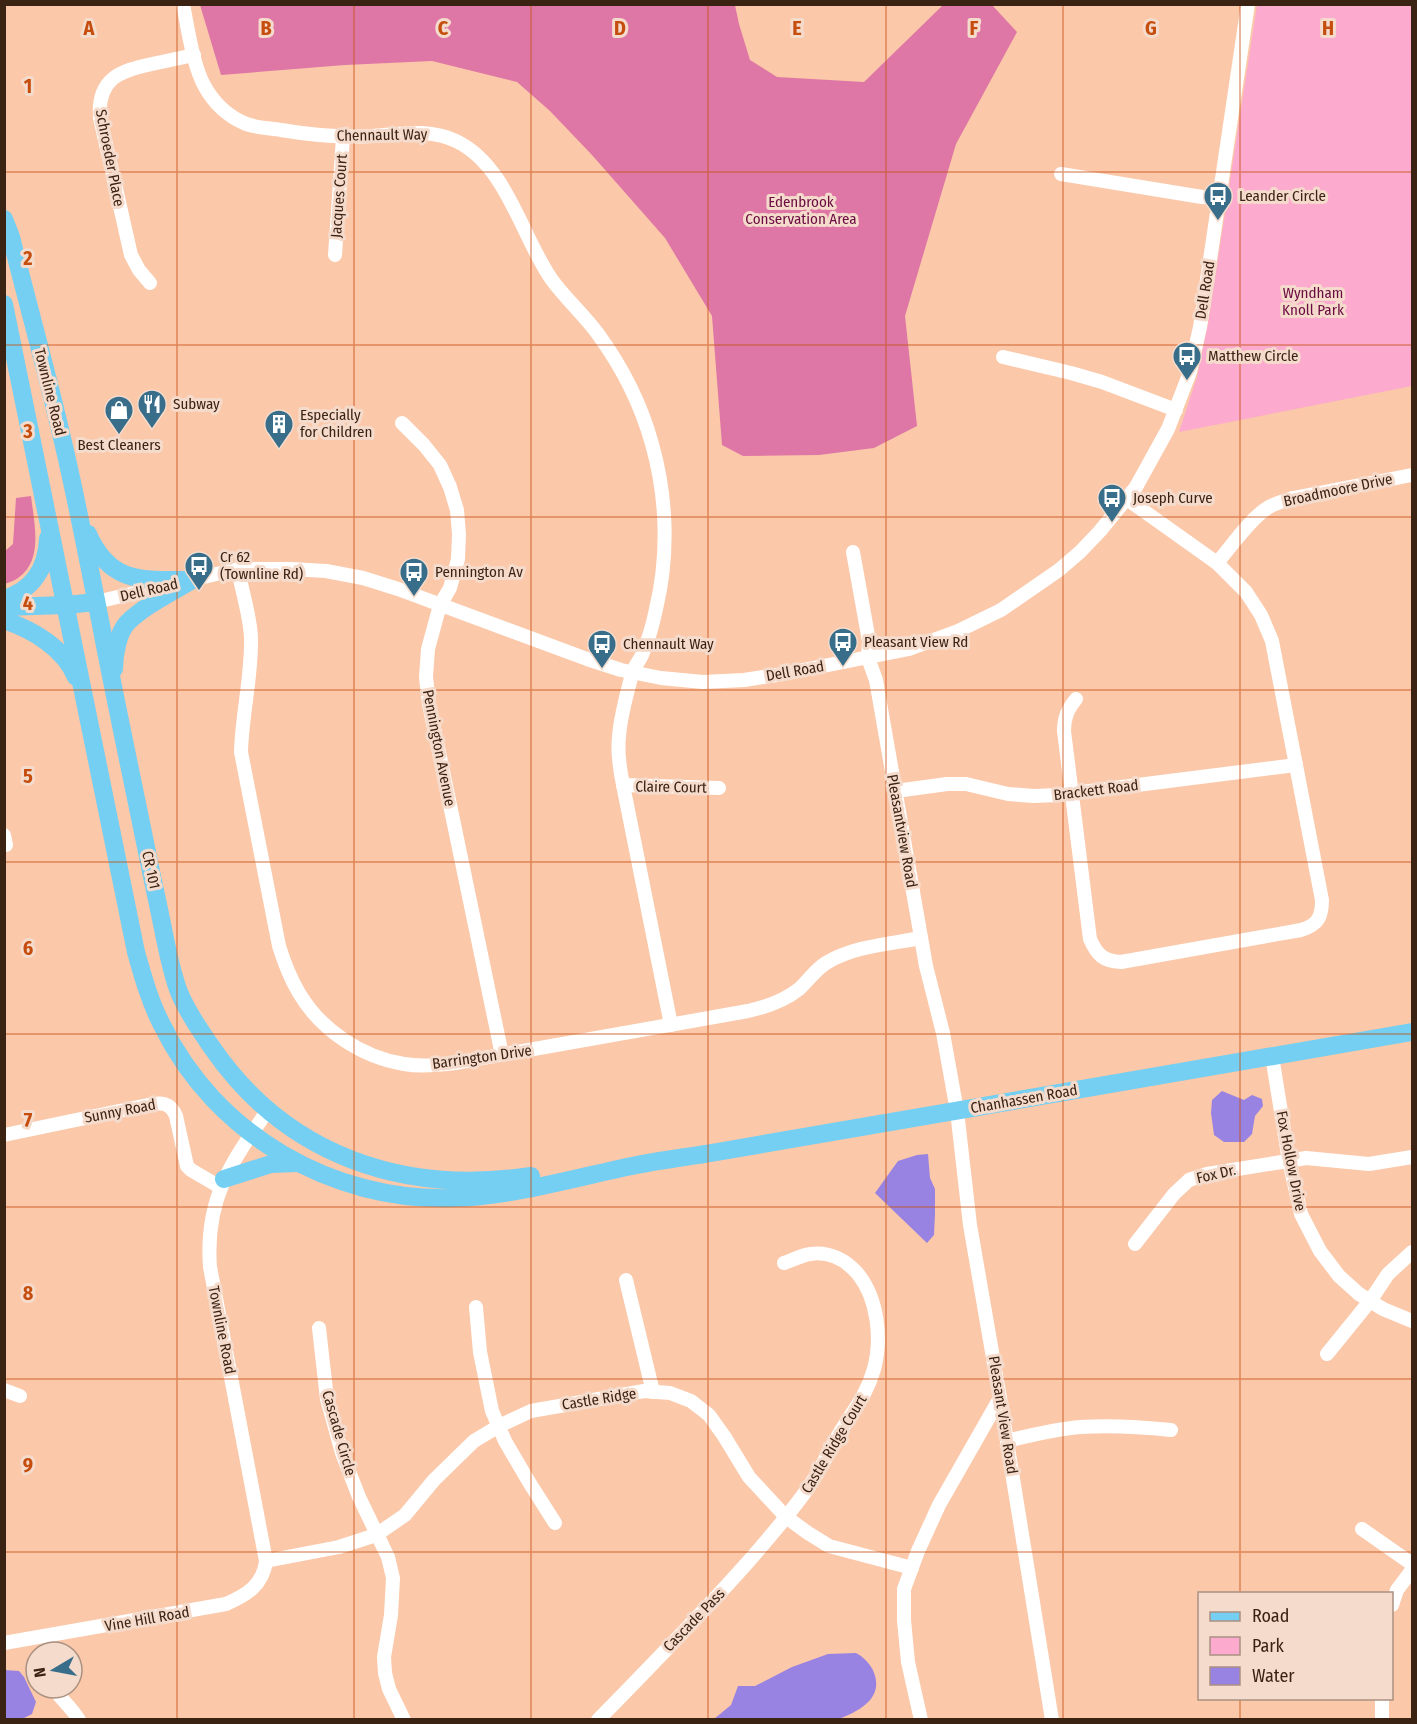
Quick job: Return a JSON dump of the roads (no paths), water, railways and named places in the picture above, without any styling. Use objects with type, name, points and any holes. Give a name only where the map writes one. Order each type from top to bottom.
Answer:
[{"type":"main road","name":"Townline Road","points":[[4,219],[11,237],[63,443],[96,602]]},
{"type":"main road","name":"Townline Road","points":[[4,304],[66,605]]},
{"type":"main road","points":[[78,512],[92,544],[101,557],[125,575],[138,579],[192,580]]},
{"type":"main road","points":[[4,599],[15,596],[29,587],[37,577],[46,557],[48,518]]},
{"type":"main road","points":[[116,700],[114,664],[117,646],[126,624],[145,609],[192,580]]},
{"type":"main road","points":[[4,607],[96,602]]},
{"type":"main road","name":"CR 101","points":[[96,602],[166,943],[180,994],[223,1063],[249,1094],[280,1120],[317,1144],[351,1161],[376,1169],[463,1182],[515,1179],[576,1169],[634,1165]]},
{"type":"main road","name":"CR 101","points":[[66,605],[136,952],[146,988],[161,1024],[191,1072],[209,1094],[251,1134]]},
{"type":"main road","name":"CR 101","points":[[4,620],[35,634],[61,654],[73,670],[84,696]]},
{"type":"main road","name":"Chanhassen Road","points":[[634,1165],[1413,1032]]},
{"type":"main road","points":[[251,1134],[298,1163],[366,1190],[400,1196],[451,1198],[520,1190],[634,1165]]},
{"type":"main road","points":[[222,1183],[271,1164],[298,1163]]},
{"type":"street","name":"Chennault Way","points":[[183,4],[203,85],[214,101],[228,114],[244,123],[315,135],[343,137],[417,132],[437,134],[457,141],[474,152],[511,201],[551,279],[597,332],[639,404],[652,444],[661,486],[665,528],[663,569],[656,610],[643,653],[633,672],[618,739],[623,785],[671,1025]]},
{"type":"street","name":"Dell Road","points":[[96,602],[238,569],[326,571],[363,578],[398,589],[586,659],[661,678],[703,682],[744,680],[868,658],[928,643],[979,622],[1001,610],[1059,570],[1080,552],[1127,499],[1146,471],[1168,429],[1190,372],[1200,327],[1248,4]]},
{"type":"street","name":"Schroeder Place","points":[[150,283],[139,270],[131,255],[99,105],[108,82],[118,74],[130,69],[194,55]]},
{"type":"street","name":"Jacques Court","points":[[335,255],[343,137]]},
{"type":"street","points":[[1061,174],[1219,198]]},
{"type":"street","points":[[1003,357],[1102,382],[1176,410]]},
{"type":"street","name":"Pennington Avenue","points":[[402,423],[440,465],[457,510],[458,559],[450,588],[440,605],[429,649],[426,677],[429,704],[502,1055]]},
{"type":"street","name":"Broadmoore Drive","points":[[1217,563],[1265,509],[1279,502],[1413,475]]},
{"type":"street","points":[[1076,699],[1064,719],[1064,731],[1090,939],[1094,949],[1101,957],[1120,962],[1311,927],[1322,910],[1322,900],[1272,641],[1261,615],[1246,592],[1217,563],[1127,499]]},
{"type":"street","name":"Pleasantview Road","points":[[853,552],[869,641],[868,658],[876,680],[930,989],[943,1034],[957,1111]]},
{"type":"street","name":"Barrington Drive","points":[[238,569],[251,635],[250,667],[242,726],[242,752],[279,946],[287,970],[299,994],[334,1032],[355,1047],[404,1064],[429,1066],[766,1007],[799,989],[825,964],[840,956],[859,949],[921,938]]},
{"type":"street","name":"Brackett Road","points":[[896,791],[947,784],[966,784],[1008,794],[1034,796],[1296,765]]},
{"type":"street","name":"Claire Court","points":[[623,785],[719,788]]},
{"type":"street","name":"Fox Hollow Drive","points":[[1272,1056],[1289,1161],[1301,1214],[1320,1251],[1339,1276],[1359,1294],[1383,1309],[1413,1321]]},
{"type":"street","name":"Sunny Road","points":[[4,1136],[160,1102],[174,1110],[187,1166],[191,1170],[222,1183]]},
{"type":"street","name":"Townline Road","points":[[266,1561],[210,1267],[209,1250],[211,1218],[222,1183],[268,1110]]},
{"type":"street","name":"Pleasant View Road","points":[[957,1111],[970,1225],[1052,1719]]},
{"type":"street","name":"Fox Dr.","points":[[1135,1244],[1174,1194],[1189,1180],[1207,1174],[1306,1158],[1369,1164],[1413,1157]]},
{"type":"street","points":[[1327,1354],[1389,1274],[1413,1252]]},
{"type":"street","name":"Castle Ridge Court","points":[[784,1263],[811,1254],[832,1255],[850,1265],[860,1276],[869,1292],[876,1319],[877,1346],[874,1369],[864,1395],[810,1486],[786,1517]]},
{"type":"street","points":[[626,1280],[653,1392]]},
{"type":"street","points":[[476,1307],[480,1352],[492,1411],[505,1441],[555,1523]]},
{"type":"street","name":"Cascade Circle","points":[[319,1328],[327,1399],[342,1453],[376,1535]]},
{"type":"street","points":[[4,1390],[20,1396]]},
{"type":"street","name":"Castle Ridge","points":[[266,1561],[339,1547],[376,1535],[405,1515],[434,1480],[474,1441],[531,1411],[644,1391],[670,1393],[691,1401],[709,1415],[749,1477],[786,1517],[829,1546],[912,1568]]},
{"type":"street","points":[[921,1719],[908,1662],[904,1589],[939,1504],[1000,1398]]},
{"type":"street","points":[[1007,1441],[1049,1431],[1081,1427],[1140,1427],[1171,1430]]},
{"type":"street","name":"Cascade Pass","points":[[598,1719],[720,1593],[786,1517]]},
{"type":"street","points":[[1362,1529],[1413,1564]]},
{"type":"street","points":[[376,1535],[388,1557],[393,1578],[391,1615],[384,1657],[385,1673],[389,1689],[404,1719]]},
{"type":"street","name":"Vine Hill Road","points":[[4,1643],[226,1604],[241,1598],[255,1588],[261,1579],[266,1561]]},
{"type":"street","points":[[1393,1601],[1396,1590],[1413,1570]]},
{"type":"street","points":[[62,1700],[79,1719]]},
{"type":"street","points":[[1382,1700],[1382,1719]]},
{"type":"water","points":[[1222,1091],[1244,1100],[1252,1095],[1262,1099],[1263,1106],[1255,1116],[1252,1134],[1244,1142],[1224,1142],[1214,1135],[1212,1100]]},
{"type":"water","points":[[928,1154],[930,1178],[935,1189],[935,1214],[934,1235],[927,1243],[875,1193],[898,1161]]},
{"type":"water","points":[[856,1653],[863,1657],[873,1669],[875,1691],[863,1707],[848,1715],[836,1720],[714,1719],[731,1705],[738,1686],[755,1686],[792,1667],[828,1654]]},
{"type":"water","points":[[5,1670],[19,1671],[24,1677],[24,1700],[35,1700],[36,1702],[32,1714],[22,1719],[5,1719]]},
{"type":"place","name":"Leander Circle","points":[[1218,222]]},
{"type":"place","name":"Matthew Circle","points":[[1187,382]]},
{"type":"place","name":"Subway","points":[[152,430]]},
{"type":"place","name":"Best Cleaners","points":[[119,436]]},
{"type":"place","name":"Especially for Children","points":[[279,450]]},
{"type":"place","name":"Joseph Curve","points":[[1112,524]]},
{"type":"place","name":"Cr 62 (Townline Rd)","points":[[199,592]]},
{"type":"place","name":"Pennington Av","points":[[414,598]]},
{"type":"place","name":"Pleasant View Rd","points":[[843,668]]},
{"type":"place","name":"Chennault Way","points":[[602,670]]},
{"type":"park label","name":"Edenbrook Conservation Area","points":[[801,210]]},
{"type":"park label","name":"Wyndham Knoll Park","points":[[1313,302]]}]
